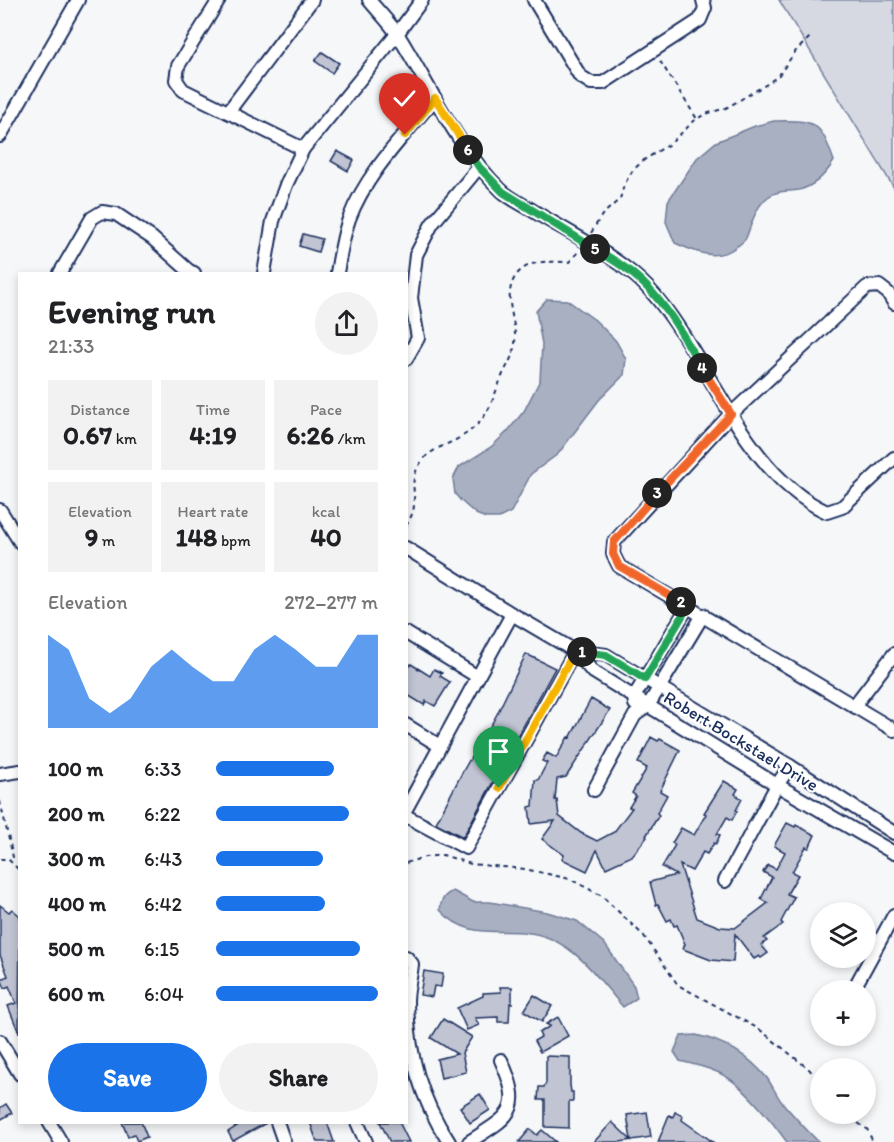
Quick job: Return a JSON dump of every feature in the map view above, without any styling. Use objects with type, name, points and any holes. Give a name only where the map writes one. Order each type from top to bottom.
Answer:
[{"type":"street","points":[[0,136],[78,0]]},
{"type":"street","points":[[219,0],[178,66],[176,80],[183,90],[303,149]]},
{"type":"street","points":[[228,112],[312,0]]},
{"type":"street","points":[[369,0],[397,34],[479,167],[503,192],[620,263],[648,288],[673,320],[731,414],[772,472],[811,505],[827,512],[842,507],[894,458]]},
{"type":"street","points":[[264,272],[273,221],[286,184],[303,149],[422,0]]},
{"type":"street","points":[[534,0],[580,76],[591,83],[603,83],[700,20],[705,8],[703,0]]},
{"type":"street","points":[[337,272],[349,220],[360,195],[374,171],[435,98]]},
{"type":"street","points":[[408,356],[418,338],[411,298],[416,255],[432,224],[479,167]]},
{"type":"street","points":[[61,272],[92,218],[102,212],[116,214],[152,238],[192,272]]},
{"type":"street","points":[[894,303],[888,293],[879,286],[867,287],[731,414],[614,542],[613,554],[619,566],[894,730]]},
{"type":"street","points":[[0,510],[18,539]]},
{"type":"street","name":"Robert Bockstael Drive","points":[[408,549],[575,651],[592,671],[777,785],[894,853]]},
{"type":"street","points":[[635,715],[634,697],[688,606]]},
{"type":"street","points":[[408,805],[512,614]]},
{"type":"street","points":[[594,790],[635,715],[648,706],[703,615]]},
{"type":"street","points":[[408,634],[478,677]]},
{"type":"street","points":[[408,817],[466,848],[575,651]]},
{"type":"street","name":"Robert Bockstael Drive","points":[[575,651],[606,655],[790,766],[894,833]]},
{"type":"street","points":[[854,706],[894,654]]},
{"type":"street","points":[[408,726],[440,746]]},
{"type":"street","points":[[725,881],[777,785],[790,766]]},
{"type":"street","points":[[0,774],[18,771]]},
{"type":"street","points":[[859,980],[894,915]]},
{"type":"street","points":[[408,959],[412,964],[408,991]]},
{"type":"street","points":[[408,1011],[412,1061],[424,1095],[449,1142]]},
{"type":"street","points":[[0,1041],[18,1070]]},
{"type":"street","points":[[469,1142],[507,1116],[514,1100],[509,1076],[501,1060]]},
{"type":"street","points":[[50,1124],[61,1142]]},
{"type":"street","points":[[279,1124],[284,1142]]},
{"type":"street","points":[[358,1124],[366,1142]]},
{"type":"path","points":[[408,521],[415,505],[412,483],[422,460],[434,450],[476,426],[487,414],[514,349],[516,338],[510,290],[515,278],[525,268],[537,262],[569,262],[602,215],[620,199],[624,185],[633,170],[644,159],[671,143],[683,129],[697,119],[726,108],[767,84],[779,75],[795,52],[812,35]]},
{"type":"path","points":[[653,50],[697,119]]},
{"type":"path","points":[[0,801],[13,857],[11,862]]},
{"type":"path","points":[[408,862],[443,855],[471,864],[525,869],[570,879],[602,896],[644,936],[678,985],[759,1029],[810,1070]]},
{"type":"path","points":[[0,859],[8,859],[18,869]]},
{"type":"path","points":[[860,1124],[867,1129],[873,1142]]},
{"type":"shaded area","points":[[779,0],[894,0],[894,188]]},
{"type":"water","points":[[774,121],[799,121],[808,123],[820,131],[834,161],[820,179],[805,188],[779,192],[768,197],[757,211],[745,239],[728,252],[706,254],[675,243],[666,222],[668,201],[697,158],[716,142]]},
{"type":"water","points":[[547,299],[567,300],[595,320],[616,341],[626,359],[624,375],[599,400],[558,454],[531,474],[511,512],[499,518],[486,518],[476,514],[455,494],[453,479],[459,467],[491,447],[524,411],[540,380],[542,344],[536,311]]},
{"type":"water","points":[[453,891],[473,902],[490,902],[547,912],[577,921],[604,943],[634,986],[637,998],[623,1007],[581,959],[549,938],[520,932],[479,930],[453,921],[440,910],[443,898]]},
{"type":"water","points":[[696,1035],[726,1045],[744,1056],[767,1078],[781,1101],[819,1142],[787,1142],[758,1106],[733,1081],[715,1071],[680,1061],[674,1052],[681,1036]]},
{"type":"building","points":[[322,52],[339,63],[332,73],[315,61]]},
{"type":"building","points":[[337,151],[354,160],[348,171],[331,161]]},
{"type":"building","points":[[303,234],[322,239],[318,252],[299,246]]},
{"type":"building","points":[[526,654],[555,668],[463,837],[436,823],[463,771],[471,757],[473,758],[497,714]]},
{"type":"building","points":[[411,664],[430,676],[434,669],[442,673],[440,676],[450,682],[435,706],[426,701],[424,705],[408,695],[408,668]]},
{"type":"building","points":[[591,699],[610,710],[566,777],[557,779],[555,800],[557,800],[559,816],[581,833],[597,841],[614,832],[632,808],[629,807],[636,796],[632,793],[647,768],[638,763],[651,737],[658,741],[660,739],[680,750],[660,791],[667,795],[647,837],[632,856],[606,868],[597,850],[587,871],[562,859],[564,855],[542,839],[555,821],[531,824],[529,807],[533,806],[535,780],[538,780],[547,763],[542,761],[547,753],[556,758],[568,737],[570,738]]},
{"type":"building","points":[[724,781],[738,789],[735,794],[742,799],[737,811],[732,820],[727,817],[717,834],[720,835],[716,844],[714,843],[707,854],[703,852],[692,871],[680,865],[697,918],[720,927],[735,928],[768,903],[761,899],[772,877],[763,872],[768,865],[776,869],[785,852],[774,846],[787,823],[815,835],[792,872],[798,875],[787,894],[794,897],[781,922],[783,924],[764,938],[767,941],[761,945],[768,953],[761,958],[759,956],[754,959],[735,934],[733,962],[711,960],[683,949],[685,944],[677,925],[674,926],[671,919],[667,921],[658,904],[656,905],[650,882],[676,875],[662,867],[675,845],[672,843],[681,828],[694,835],[706,814],[704,813]]},
{"type":"building","points":[[0,905],[9,912],[12,909],[18,914],[18,1031],[8,1006],[16,1003],[9,986],[5,988],[1,979],[8,976],[0,955]]},
{"type":"building","points":[[424,971],[443,974],[441,987],[434,986],[432,997],[420,995]]},
{"type":"building","points":[[500,987],[512,987],[509,1022],[498,1022],[498,1017],[475,1018],[479,1025],[467,1030],[457,1008],[483,996],[483,993],[501,992]]},
{"type":"building","points":[[534,995],[552,1006],[542,1022],[524,1011]]},
{"type":"building","points":[[558,1017],[568,1036],[540,1052],[534,1041],[541,1037],[539,1033],[550,1026],[546,1024]]},
{"type":"building","points":[[443,1019],[472,1037],[462,1053],[466,1072],[441,1078],[437,1059],[457,1054],[431,1038]]},
{"type":"building","points":[[546,1056],[570,1057],[570,1085],[573,1101],[569,1101],[569,1128],[545,1127],[545,1100],[538,1100],[539,1087],[544,1087],[546,1083]]},
{"type":"building","points":[[480,1094],[490,1110],[470,1123],[460,1107]]},
{"type":"building","points":[[6,1104],[12,1113],[0,1120],[0,1108]]},
{"type":"building","points":[[647,1112],[651,1137],[620,1142],[594,1142],[612,1122],[631,1140],[627,1115]]},
{"type":"building","points":[[675,1112],[683,1116],[682,1120],[713,1142],[658,1142],[669,1115],[673,1117]]},
{"type":"building","points":[[123,1124],[142,1124],[147,1137],[137,1141],[134,1134],[128,1137]]},
{"type":"building","points":[[236,1124],[264,1124],[233,1141],[228,1132],[237,1126]]},
{"type":"building","points":[[311,1124],[328,1124],[334,1142],[317,1142]]},
{"type":"building","points":[[381,1124],[400,1124],[409,1142],[390,1142]]},
{"type":"building","points":[[530,1129],[537,1135],[542,1130],[556,1142],[519,1142]]},
{"type":"route","points":[[405,135],[435,98],[479,167],[503,192],[620,263],[648,288],[673,320],[731,414],[614,542],[613,554],[619,566],[688,606],[645,679],[606,655],[575,651],[499,788]]}]
